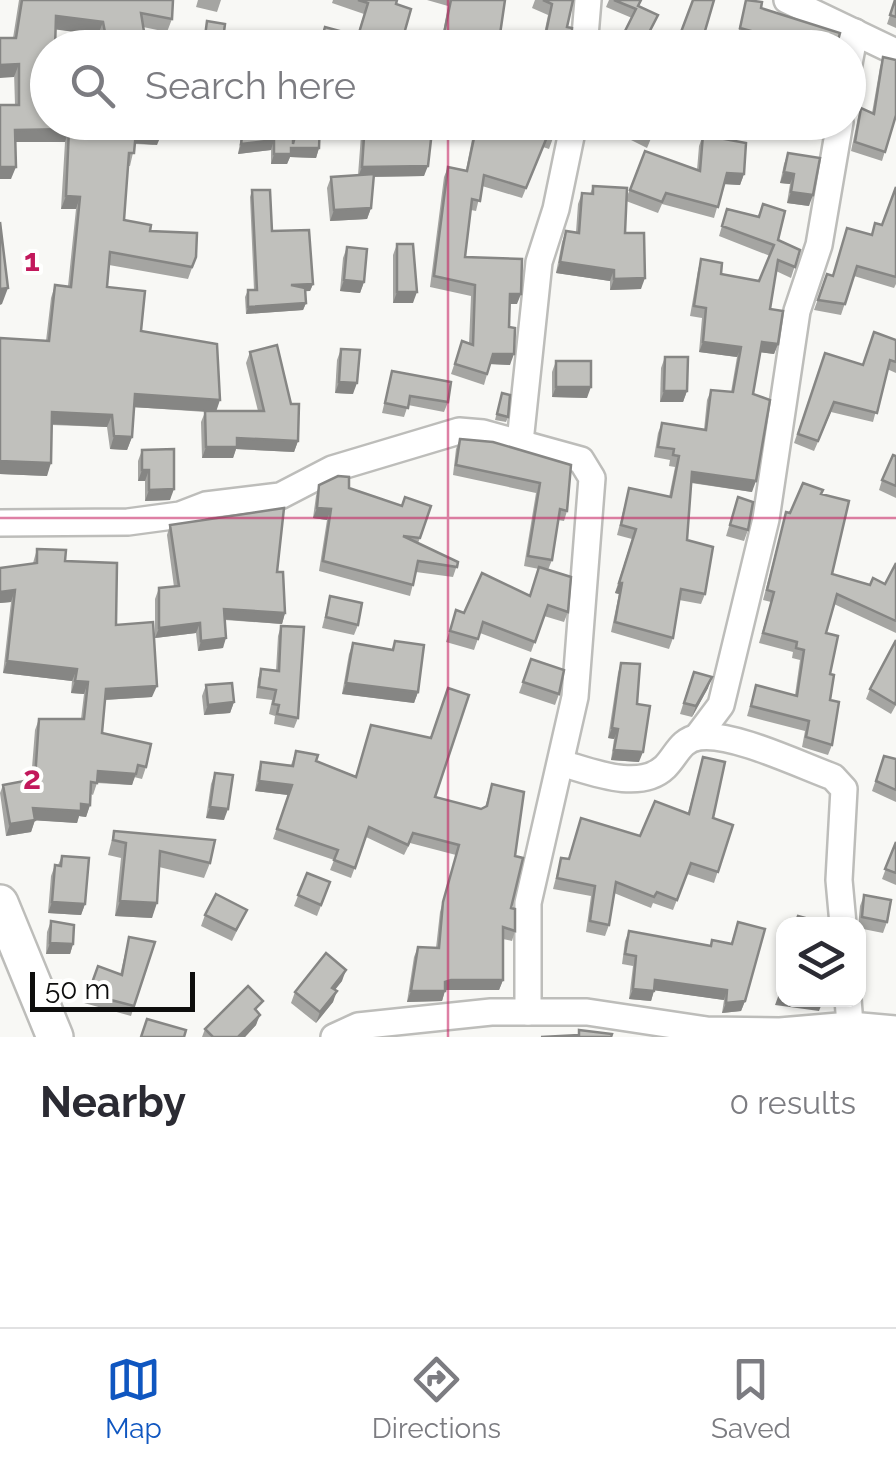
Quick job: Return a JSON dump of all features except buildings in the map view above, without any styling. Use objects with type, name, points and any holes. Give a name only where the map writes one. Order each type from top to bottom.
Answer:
[{"type":"street","points":[[586,30],[588,0]]},
{"type":"street","points":[[787,0],[851,30]]},
{"type":"street","points":[[866,37],[896,52]]},
{"type":"street","points":[[520,442],[539,262],[556,209],[570,140]]},
{"type":"street","points":[[561,763],[616,777],[642,778],[664,768],[677,748],[698,737],[720,705],[766,519],[797,311],[819,245],[837,140]]},
{"type":"street","points":[[0,523],[128,522],[280,496],[332,470],[459,431],[520,442],[581,460],[592,478],[575,697],[528,903],[515,1020]]},
{"type":"street","points":[[698,737],[722,739],[833,777],[844,789],[843,917]]},
{"type":"street","points":[[0,903],[56,1037]]},
{"type":"street","points":[[334,1037],[358,1026],[515,1020],[587,1012],[707,1030],[780,1031],[849,1012],[896,1029]]}]
